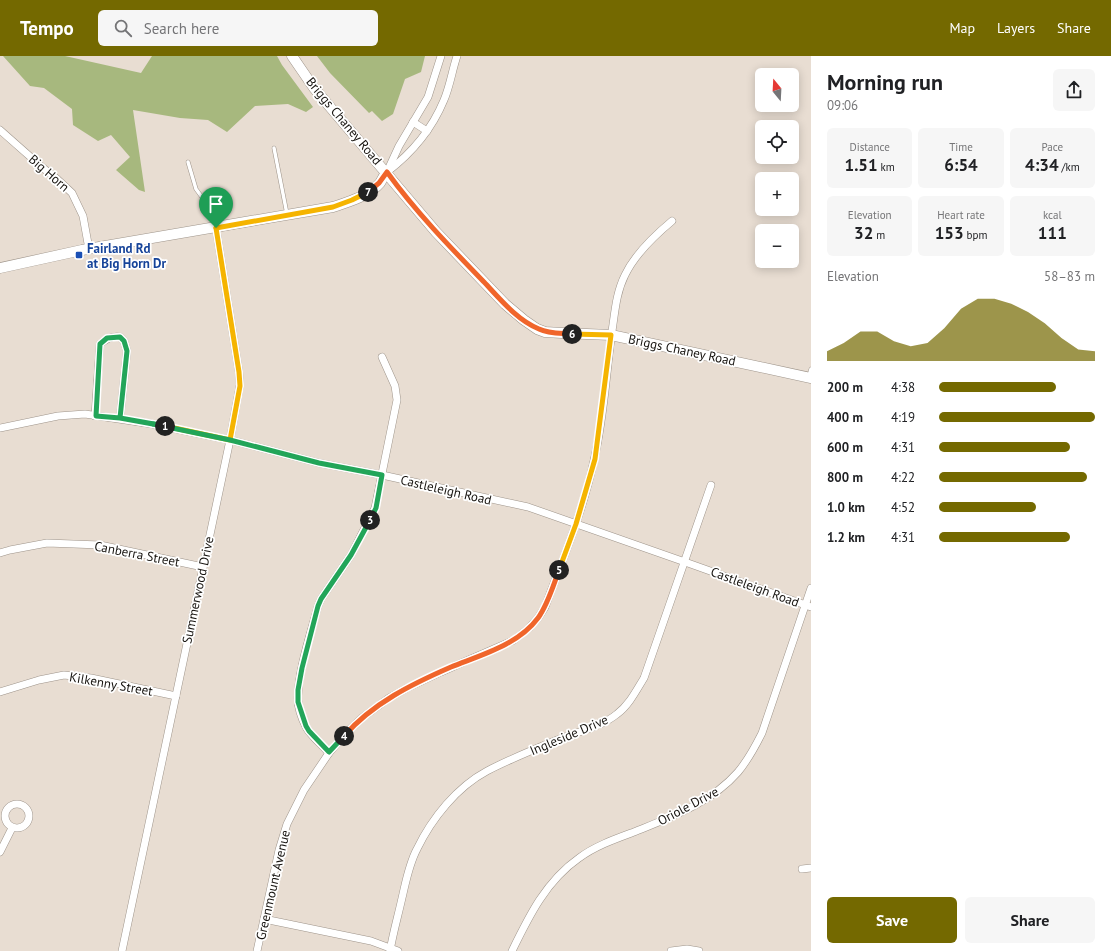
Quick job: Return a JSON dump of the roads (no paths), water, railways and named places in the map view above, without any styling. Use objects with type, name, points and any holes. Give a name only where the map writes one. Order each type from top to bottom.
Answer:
[{"type":"main road","name":"Briggs Chaney Road","points":[[292,56],[314,88],[387,172],[399,189],[436,232],[505,304],[537,329],[545,332],[611,335],[810,375]]},
{"type":"main road","points":[[0,268],[89,249],[333,207],[369,192],[379,183],[387,172]]},
{"type":"street","points":[[387,172],[394,156],[428,97],[441,56]]},
{"type":"street","points":[[387,172],[405,157],[426,131],[444,100],[457,56]]},
{"type":"street","points":[[413,122],[426,131]]},
{"type":"street","name":"Big Horn","points":[[0,130],[72,193],[83,216],[89,249]]},
{"type":"street","name":"Greenmount Avenue","points":[[257,951],[279,850],[287,824],[304,790],[329,752],[363,717],[389,698],[434,675],[514,640],[529,628],[545,607],[576,524],[595,459],[611,335],[618,294],[625,275],[640,252],[658,232],[672,221]]},
{"type":"street","name":"Summerwood Drive","points":[[122,951],[204,567],[240,386],[216,228]]},
{"type":"street","points":[[96,416],[100,344],[107,338],[114,336],[120,337],[124,341],[127,351],[120,418]]},
{"type":"street","points":[[329,752],[309,731],[302,717],[298,702],[298,690],[302,668],[321,599],[351,555],[376,508],[397,400],[395,386],[382,357]]},
{"type":"street","name":"Castleleigh Road","points":[[0,428],[58,416],[85,414],[120,418],[230,440],[319,463],[382,475],[546,513],[808,606]]},
{"type":"street","name":"Ingleside Drive","points":[[390,949],[407,875],[416,849],[433,822],[458,792],[486,771],[561,738],[602,723],[618,714],[627,705],[644,678],[711,486]]},
{"type":"street","name":"Canberra Street","points":[[0,553],[47,543],[100,545],[204,567]]},
{"type":"street","name":"Oriole Drive","points":[[512,951],[536,904],[543,894],[560,874],[579,857],[683,811],[718,791],[739,771],[751,754],[762,733],[808,606],[811,588]]},
{"type":"street","name":"Kilkenny Street","points":[[0,692],[39,680],[64,675],[91,678],[176,696]]},
{"type":"street","points":[[0,852],[12,828]]},
{"type":"street","points":[[802,869],[811,868]]},
{"type":"street","points":[[264,920],[371,940],[398,951]]},
{"type":"street","points":[[671,951],[687,949],[699,951]]},
{"type":"lane","points":[[274,148],[288,215]]},
{"type":"lane","points":[[188,162],[196,189],[212,211],[216,228]]},
{"type":"place","name":"Fairland Rd at Big Horn Dr","points":[[79,255]]}]
